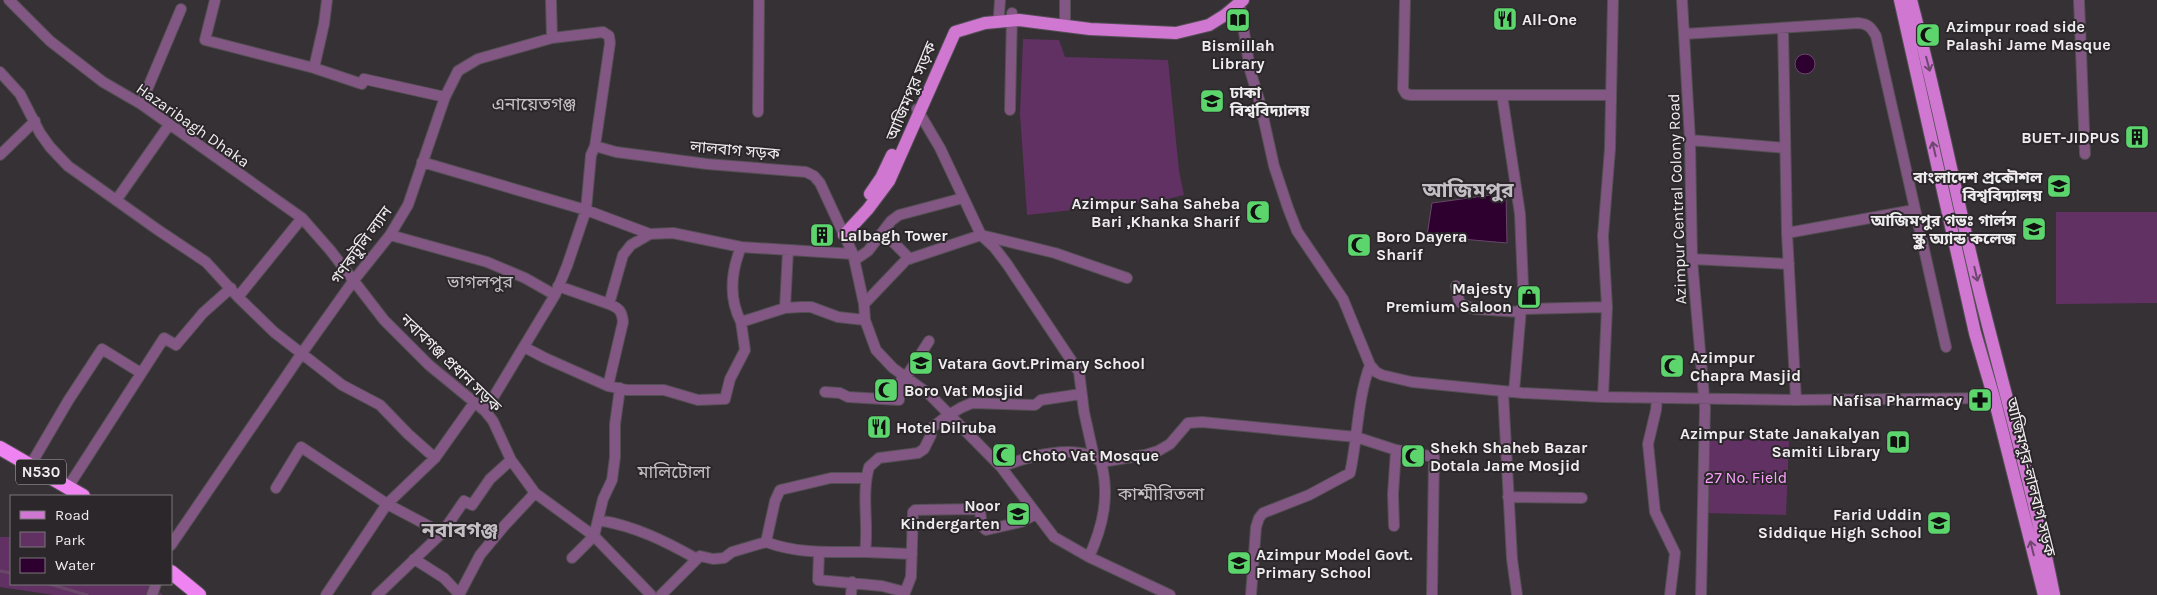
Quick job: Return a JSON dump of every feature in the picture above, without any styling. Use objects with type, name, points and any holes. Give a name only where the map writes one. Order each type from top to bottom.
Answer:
[{"type":"highway","name":"N530","points":[[0,448],[81,495]]},
{"type":"highway","points":[[172,573],[199,595]]},
{"type":"main road","name":"আজিমপুর-লালবাগ সড়ক","points":[[1900,0],[1975,333],[1994,398],[2044,595]]},
{"type":"main road","points":[[1911,0],[1930,72],[1980,292],[2001,369],[2054,595]]},
{"type":"main road","name":"আজিমপুর সড়ক","points":[[918,111],[946,32],[975,18],[999,15],[1090,29],[1176,33],[1209,25],[1225,15],[1239,1]]},
{"type":"main road","name":"আজিমপুর সড়ক","points":[[842,231],[881,178],[918,111],[955,32],[1012,17],[1064,19],[1112,25],[1175,27],[1207,20],[1239,1]]},
{"type":"street","points":[[215,0],[205,40],[314,68],[362,84],[364,79],[445,97]]},
{"type":"street","points":[[314,68],[328,0]]},
{"type":"street","points":[[552,0],[552,38]]},
{"type":"street","points":[[758,112],[759,0]]},
{"type":"street","points":[[999,15],[1000,0]]},
{"type":"street","points":[[1064,19],[1065,0]]},
{"type":"street","points":[[1405,0],[1403,89],[1406,94],[1611,95]]},
{"type":"street","points":[[1604,397],[1607,307],[1603,236],[1610,149],[1613,0]]},
{"type":"street","name":"Azimpur Central Colony Road","points":[[1682,0],[1690,140],[1692,259],[1704,397],[1700,595]]},
{"type":"street","points":[[2079,0],[2085,154]]},
{"type":"street","name":"Hazaribagh Dhaka","points":[[13,1],[58,46],[103,82],[141,104],[302,218],[354,280]]},
{"type":"street","points":[[1239,1],[1250,70],[1260,102],[1274,166],[1288,208],[1297,231],[1343,299],[1370,365],[1382,375],[1412,382],[1503,391],[1604,397],[1704,397],[1796,400],[1994,398]]},
{"type":"street","points":[[141,104],[181,9]]},
{"type":"street","points":[[1010,110],[1012,17]]},
{"type":"street","points":[[1684,34],[1858,23],[1866,24],[1872,28],[1876,36],[1946,347]]},
{"type":"street","points":[[1783,28],[1787,233],[1796,400]]},
{"type":"street","name":"গণকটুলি ল্যান","points":[[172,544],[302,353],[354,280],[390,235],[408,205],[445,97],[458,71],[478,59],[552,38],[603,32],[609,36],[610,43],[595,146]]},
{"type":"street","points":[[0,72],[20,94],[50,148],[68,166],[206,262],[234,293],[274,332],[342,386],[380,405],[435,458]]},
{"type":"street","points":[[1502,95],[1520,214],[1522,310],[1519,392],[1508,402],[1504,414]]},
{"type":"street","points":[[918,111],[940,148],[981,235],[994,247],[1007,264],[1079,372],[1081,394],[1104,475],[1106,497],[1102,522],[1089,557],[1170,595]]},
{"type":"street","points":[[0,155],[35,121]]},
{"type":"street","points":[[117,199],[170,125]]},
{"type":"street","points":[[1690,140],[1785,148]]},
{"type":"street","points":[[485,411],[556,291],[586,210],[592,155],[595,146]]},
{"type":"street","name":"লালবাগ সড়ক","points":[[595,146],[616,152],[707,164],[806,172],[814,176],[820,183],[854,257],[864,304],[865,320],[876,350],[892,368],[929,394],[1001,468],[1054,537],[1089,557]]},
{"type":"street","points":[[422,162],[586,210],[650,234],[673,233],[742,247],[854,257],[868,251],[884,233],[891,221],[899,215],[962,198]]},
{"type":"street","points":[[1787,233],[1914,210]]},
{"type":"street","points":[[68,487],[164,338],[176,345],[192,325],[234,293],[302,218]]},
{"type":"street","points":[[884,233],[910,259]]},
{"type":"street","points":[[609,304],[623,255],[631,245],[650,234]]},
{"type":"street","points":[[390,235],[486,262],[556,291],[618,308],[622,313],[623,322],[608,386]]},
{"type":"street","points":[[864,304],[906,260],[981,235],[1055,253],[1127,278]]},
{"type":"street","points":[[524,346],[545,358],[608,386],[664,390],[698,400],[725,399],[730,379],[745,350],[741,322],[736,312],[732,281],[735,262],[742,247]]},
{"type":"street","points":[[786,308],[788,250]]},
{"type":"street","points":[[1692,259],[1789,264]]},
{"type":"street","name":"নবাবগঞ্জ প্রধান সড়ক","points":[[354,280],[384,320],[429,365],[485,411],[493,421],[511,460],[535,493],[594,536],[651,595]]},
{"type":"street","points":[[1456,286],[1459,301],[1466,307],[1522,310],[1607,307]]},
{"type":"street","points":[[741,322],[786,308],[811,307],[838,317],[865,320]]},
{"type":"street","points":[[825,392],[840,393],[848,397],[899,400],[901,380],[906,378],[929,341]]},
{"type":"street","points":[[30,466],[68,400],[102,349],[141,373]]},
{"type":"street","points":[[1251,595],[1258,518],[1350,473],[1362,390],[1370,365]]},
{"type":"street","points":[[572,558],[594,536],[603,499],[612,480],[615,457],[615,424],[620,388]]},
{"type":"street","points":[[1503,391],[1512,560],[1517,595]]},
{"type":"street","points":[[865,552],[867,537],[865,523],[866,478],[868,467],[879,458],[918,453],[931,435],[929,430],[948,414],[972,403],[1035,405],[1041,400],[1081,394]]},
{"type":"street","points":[[1657,398],[1648,444],[1654,512],[1675,553],[1670,595]]},
{"type":"street","points":[[326,595],[387,504],[435,458],[474,403]]},
{"type":"street","points":[[1001,468],[1034,456],[1054,453],[1098,459],[1145,455],[1158,451],[1170,444],[1188,423],[1202,422],[1356,437],[1396,450],[1434,457],[1432,595]]},
{"type":"street","points":[[276,488],[301,447],[387,504],[442,533]]},
{"type":"street","points":[[1394,526],[1393,494],[1396,450]]},
{"type":"street","points":[[377,595],[442,533],[464,500],[472,505],[490,480],[511,460]]},
{"type":"street","points":[[766,542],[775,501],[780,490],[831,478],[866,478]]},
{"type":"street","points":[[414,559],[444,578],[460,595],[480,555],[535,493]]},
{"type":"street","points":[[1508,497],[1582,498]]},
{"type":"street","points":[[820,553],[818,580],[882,586],[904,594],[911,577],[913,512],[915,510],[976,509],[980,511],[982,526],[986,530],[1020,522],[1036,514]]},
{"type":"street","points":[[598,520],[621,524],[648,533],[697,559]]},
{"type":"street","points":[[660,595],[700,556],[713,559],[724,558],[732,552],[766,542],[780,547],[820,553],[912,554]]},
{"type":"street","points":[[851,595],[852,582]]},
{"type":"green space","points":[[1023,39],[1059,40],[1065,57],[1168,60],[1179,171],[1184,195],[1163,200],[1027,215],[1020,114]]},
{"type":"green space","points":[[2056,212],[2157,212],[2157,303],[2056,304]]},
{"type":"green space","name":"27 No. Field","points":[[1705,438],[1789,441],[1786,515],[1703,513]]},
{"type":"green space","points":[[0,537],[10,537],[10,585],[151,585],[163,595],[54,595],[0,587]]},
{"type":"water","points":[[1805,54],[1812,57],[1815,64],[1812,71],[1805,74],[1798,71],[1795,64],[1798,57]]},
{"type":"water","points":[[1506,193],[1507,243],[1427,236],[1432,203]]},
{"type":"waterway","points":[[0,571],[10,573]]},
{"type":"waterway","points":[[52,585],[87,595]]},
{"type":"place","name":"All-One","points":[[1505,19]]},
{"type":"place","name":"Bismillah Library","points":[[1238,20]]},
{"type":"place","name":"Azimpur road side Palashi Jame Masque","points":[[1928,35]]},
{"type":"place","name":"ঢাকা বিশ্ববিদ্যালয়","points":[[1212,101]]},
{"type":"place","name":"BUET-JIDPUS","points":[[2137,137]]},
{"type":"place","name":"বাংলাদেশ প্রকৌশল বিশ্ববিদ্যালয়","points":[[2059,186]]},
{"type":"place","name":"Azimpur Saha Saheba Bari ,Khanka Sharif","points":[[1258,212]]},
{"type":"place","name":"আজিমপুর গভঃ গার্লস স্কুল অ্যান্ড কলেজ","points":[[2034,229]]},
{"type":"place","name":"Lalbagh Tower","points":[[822,235]]},
{"type":"place","name":"Boro Dayera Sharif","points":[[1359,245]]},
{"type":"place","name":"Majesty Premium Saloon","points":[[1529,297]]},
{"type":"place","name":"Vatara Govt.Primary School","points":[[921,363]]},
{"type":"place","name":"Azimpur Chapra Masjid","points":[[1672,366]]},
{"type":"place","name":"Boro Vat Mosjid","points":[[886,390]]},
{"type":"place","name":"Nafisa Pharmacy","points":[[1980,400]]},
{"type":"place","name":"Hotel Dilruba","points":[[879,427]]},
{"type":"place","name":"Azimpur State Janakalyan Samiti Library","points":[[1898,442]]},
{"type":"place","name":"Choto Vat Mosque","points":[[1004,455]]},
{"type":"place","name":"Shekh Shaheb Bazar Dotala Jame Mosjid","points":[[1413,456]]},
{"type":"place","name":"Noor Kindergarten","points":[[1018,514]]},
{"type":"place","name":"Farid Uddin Siddique High School","points":[[1939,523]]},
{"type":"place","name":"Azimpur Model Govt. Primary School","points":[[1239,563]]},
{"type":"district","name":"এনায়েতগঞ্জ","points":[[534,104]]},
{"type":"district","name":"আজিমপুর","points":[[1468,190]]},
{"type":"district","name":"ভাগলপুর","points":[[480,282]]},
{"type":"district","name":"মালিটোলা","points":[[674,472]]},
{"type":"district","name":"কাশ্মীরিতলা","points":[[1161,494]]},
{"type":"district","name":"নবাবগঞ্জ","points":[[460,530]]}]
